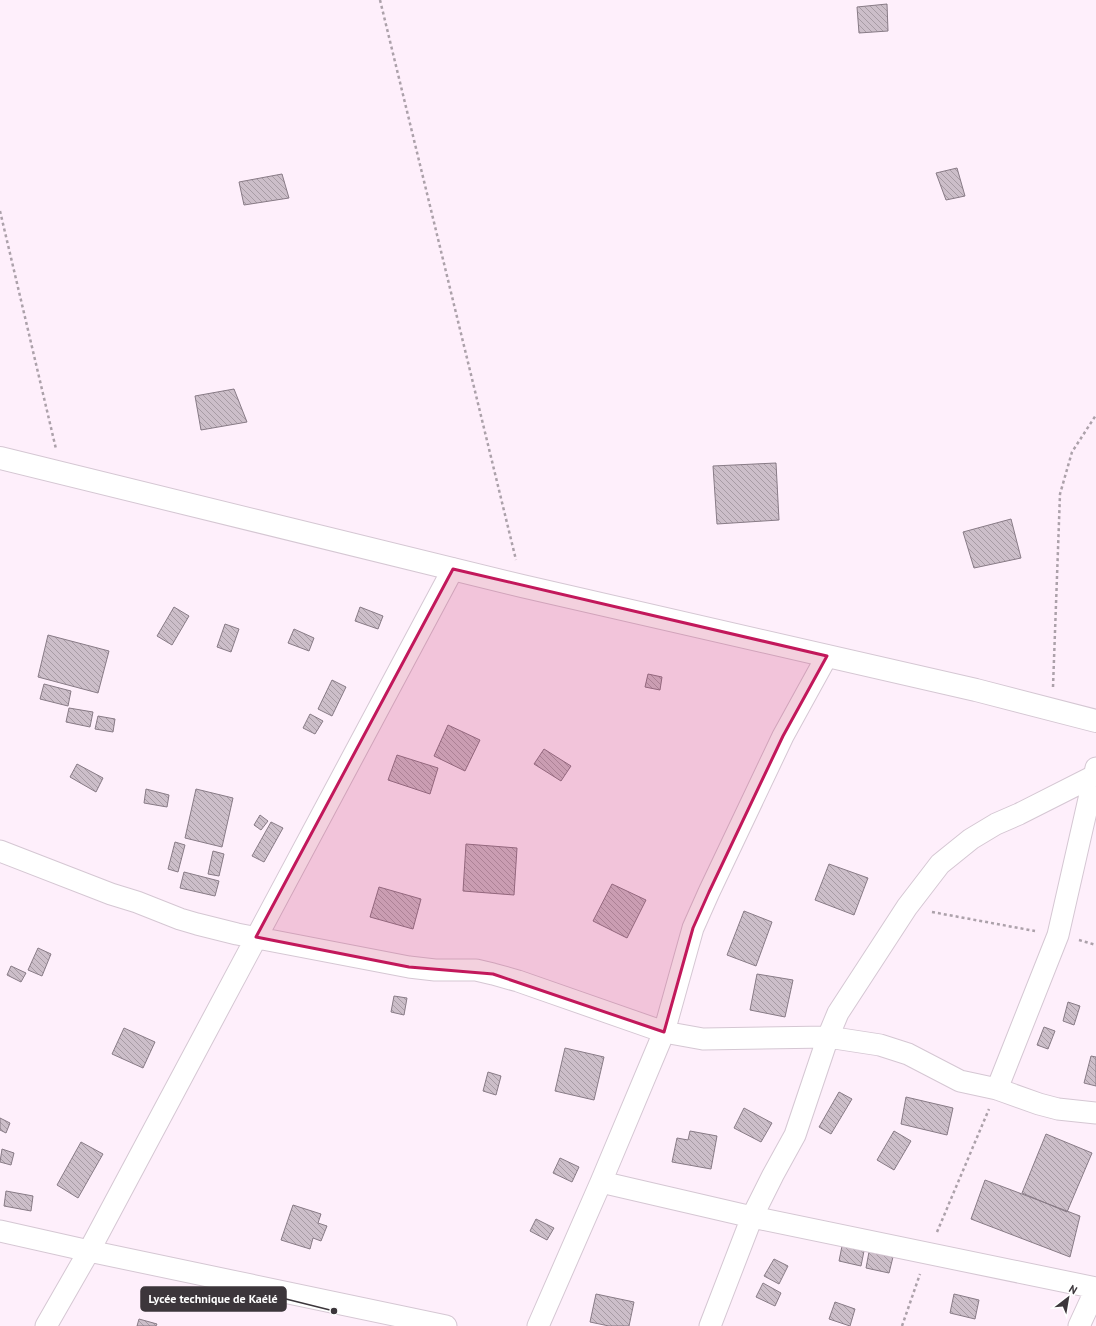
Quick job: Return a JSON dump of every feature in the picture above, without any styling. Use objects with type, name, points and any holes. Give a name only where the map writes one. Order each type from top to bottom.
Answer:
[{"type":"street","points":[[0,458],[522,586],[976,690],[1096,720]]},
{"type":"street","points":[[46,1326],[89,1251],[453,569]]},
{"type":"street","points":[[538,1326],[664,1032],[693,928],[784,736],[826,656]]},
{"type":"street","points":[[710,1326],[752,1217],[795,1135],[828,1036],[838,1013],[907,907],[940,864],[971,839],[996,824],[1020,814],[1095,771]]},
{"type":"street","points":[[997,1089],[1058,934],[1095,771]]},
{"type":"street","points":[[0,851],[111,894],[204,926],[409,968],[435,970],[476,970],[525,983],[664,1032],[703,1039],[828,1036],[880,1045],[908,1054],[960,1080],[997,1089],[1051,1107],[1096,1114]]},
{"type":"street","points":[[601,1182],[752,1217],[1096,1289],[1079,1326]]},
{"type":"street","points":[[0,1231],[446,1326]]},
{"type":"path","points":[[380,0],[522,586]]},
{"type":"path","points":[[0,211],[62,473]]},
{"type":"path","points":[[1052,710],[1060,494],[1072,452],[1096,415]]},
{"type":"path","points":[[907,907],[1058,934],[1096,945]]},
{"type":"path","points":[[902,1326],[928,1254],[997,1089]]},
{"type":"highlighted area","points":[[453,569],[827,656],[783,736],[693,928],[664,1032],[493,974],[409,967],[256,937]]},
{"type":"building","points":[[887,4],[888,31],[859,33],[857,7]]},
{"type":"building","points":[[957,168],[965,196],[946,200],[936,173]]},
{"type":"building","points":[[282,174],[289,198],[244,205],[239,182]]},
{"type":"building","points":[[234,389],[247,422],[201,430],[195,396]]},
{"type":"building","points":[[776,463],[779,520],[717,524],[713,466]]},
{"type":"building","points":[[1011,519],[1021,558],[974,568],[963,532]]},
{"type":"building","points":[[174,607],[189,616],[172,645],[157,636]]},
{"type":"building","points":[[360,607],[383,616],[378,629],[355,621]]},
{"type":"building","points":[[225,624],[239,629],[231,652],[217,647]]},
{"type":"building","points":[[294,629],[314,638],[309,651],[288,643]]},
{"type":"building","points":[[48,635],[109,651],[98,693],[38,677]]},
{"type":"building","points":[[648,674],[662,677],[660,690],[645,687]]},
{"type":"building","points":[[332,680],[346,687],[332,716],[318,709]]},
{"type":"building","points":[[44,684],[71,691],[68,706],[40,699]]},
{"type":"building","points":[[69,708],[93,712],[90,727],[66,722]]},
{"type":"building","points":[[310,714],[323,721],[315,734],[303,728]]},
{"type":"building","points":[[98,716],[115,719],[113,732],[95,729]]},
{"type":"building","points":[[448,725],[480,740],[465,771],[434,756]]},
{"type":"building","points":[[544,749],[571,766],[561,781],[534,764]]},
{"type":"building","points":[[397,755],[438,768],[430,794],[388,780]]},
{"type":"building","points":[[77,764],[103,778],[96,792],[70,777]]},
{"type":"building","points":[[146,789],[169,795],[167,807],[144,803]]},
{"type":"building","points":[[196,789],[233,798],[222,847],[185,838]]},
{"type":"building","points":[[260,815],[268,821],[261,830],[254,825]]},
{"type":"building","points":[[271,822],[283,828],[264,862],[252,856]]},
{"type":"building","points":[[175,842],[185,845],[178,872],[168,869]]},
{"type":"building","points":[[466,844],[517,848],[514,895],[463,891]]},
{"type":"building","points":[[213,851],[224,854],[219,876],[208,874]]},
{"type":"building","points":[[829,864],[868,878],[854,915],[815,900]]},
{"type":"building","points":[[184,872],[219,881],[215,896],[180,888]]},
{"type":"building","points":[[612,884],[646,900],[627,938],[593,921]]},
{"type":"building","points":[[379,887],[421,899],[413,929],[370,917]]},
{"type":"building","points":[[744,911],[772,922],[756,966],[727,955]]},
{"type":"building","points":[[38,948],[51,954],[42,976],[28,970]]},
{"type":"building","points":[[11,966],[26,973],[21,982],[7,975]]},
{"type":"building","points":[[757,974],[793,980],[785,1017],[750,1010]]},
{"type":"building","points":[[394,996],[407,998],[404,1015],[391,1012]]},
{"type":"building","points":[[1068,1002],[1080,1006],[1074,1025],[1063,1021]]},
{"type":"building","points":[[1044,1027],[1055,1031],[1048,1049],[1037,1045]]},
{"type":"building","points":[[124,1028],[155,1042],[143,1068],[112,1054]]},
{"type":"building","points":[[565,1048],[604,1057],[594,1100],[555,1091]]},
{"type":"building","points":[[1091,1056],[1096,1057],[1096,1086],[1084,1083]]},
{"type":"building","points":[[488,1072],[501,1076],[496,1095],[483,1091]]},
{"type":"building","points":[[839,1092],[852,1099],[831,1134],[819,1127]]},
{"type":"building","points":[[906,1097],[953,1108],[947,1135],[901,1124]]},
{"type":"building","points":[[744,1108],[772,1123],[761,1142],[734,1128]]},
{"type":"building","points":[[0,1118],[10,1123],[6,1133],[0,1130]]},
{"type":"building","points":[[690,1131],[717,1136],[711,1169],[672,1162],[677,1138],[688,1140]]},
{"type":"building","points":[[894,1131],[911,1141],[894,1170],[877,1160]]},
{"type":"building","points":[[1046,1134],[1092,1153],[1067,1212],[1022,1193]]},
{"type":"building","points":[[81,1142],[103,1154],[78,1198],[57,1185]]},
{"type":"building","points":[[2,1149],[14,1153],[11,1165],[0,1162]]},
{"type":"building","points":[[560,1158],[579,1167],[572,1182],[553,1173]]},
{"type":"building","points":[[985,1180],[1080,1216],[1070,1257],[971,1219]]},
{"type":"building","points":[[6,1191],[33,1196],[31,1211],[4,1206]]},
{"type":"building","points":[[293,1205],[321,1214],[318,1223],[327,1226],[321,1241],[313,1238],[310,1249],[281,1240]]},
{"type":"building","points":[[536,1219],[554,1228],[547,1240],[530,1231]]},
{"type":"building","points":[[842,1246],[864,1251],[861,1266],[839,1261]]},
{"type":"building","points":[[869,1252],[893,1257],[889,1273],[866,1268]]},
{"type":"building","points":[[774,1259],[788,1266],[779,1284],[764,1276]]},
{"type":"building","points":[[763,1283],[781,1293],[775,1306],[756,1297]]},
{"type":"building","points":[[596,1294],[634,1302],[629,1326],[609,1326],[590,1322]]},
{"type":"building","points":[[954,1294],[979,1300],[975,1319],[950,1313]]},
{"type":"building","points":[[835,1302],[855,1309],[850,1326],[829,1319]]},
{"type":"building","points":[[139,1319],[157,1324],[156,1326],[137,1326]]},
{"type":"place","name":"Lycée technique de Kaélé","points":[[334,1311]]}]
